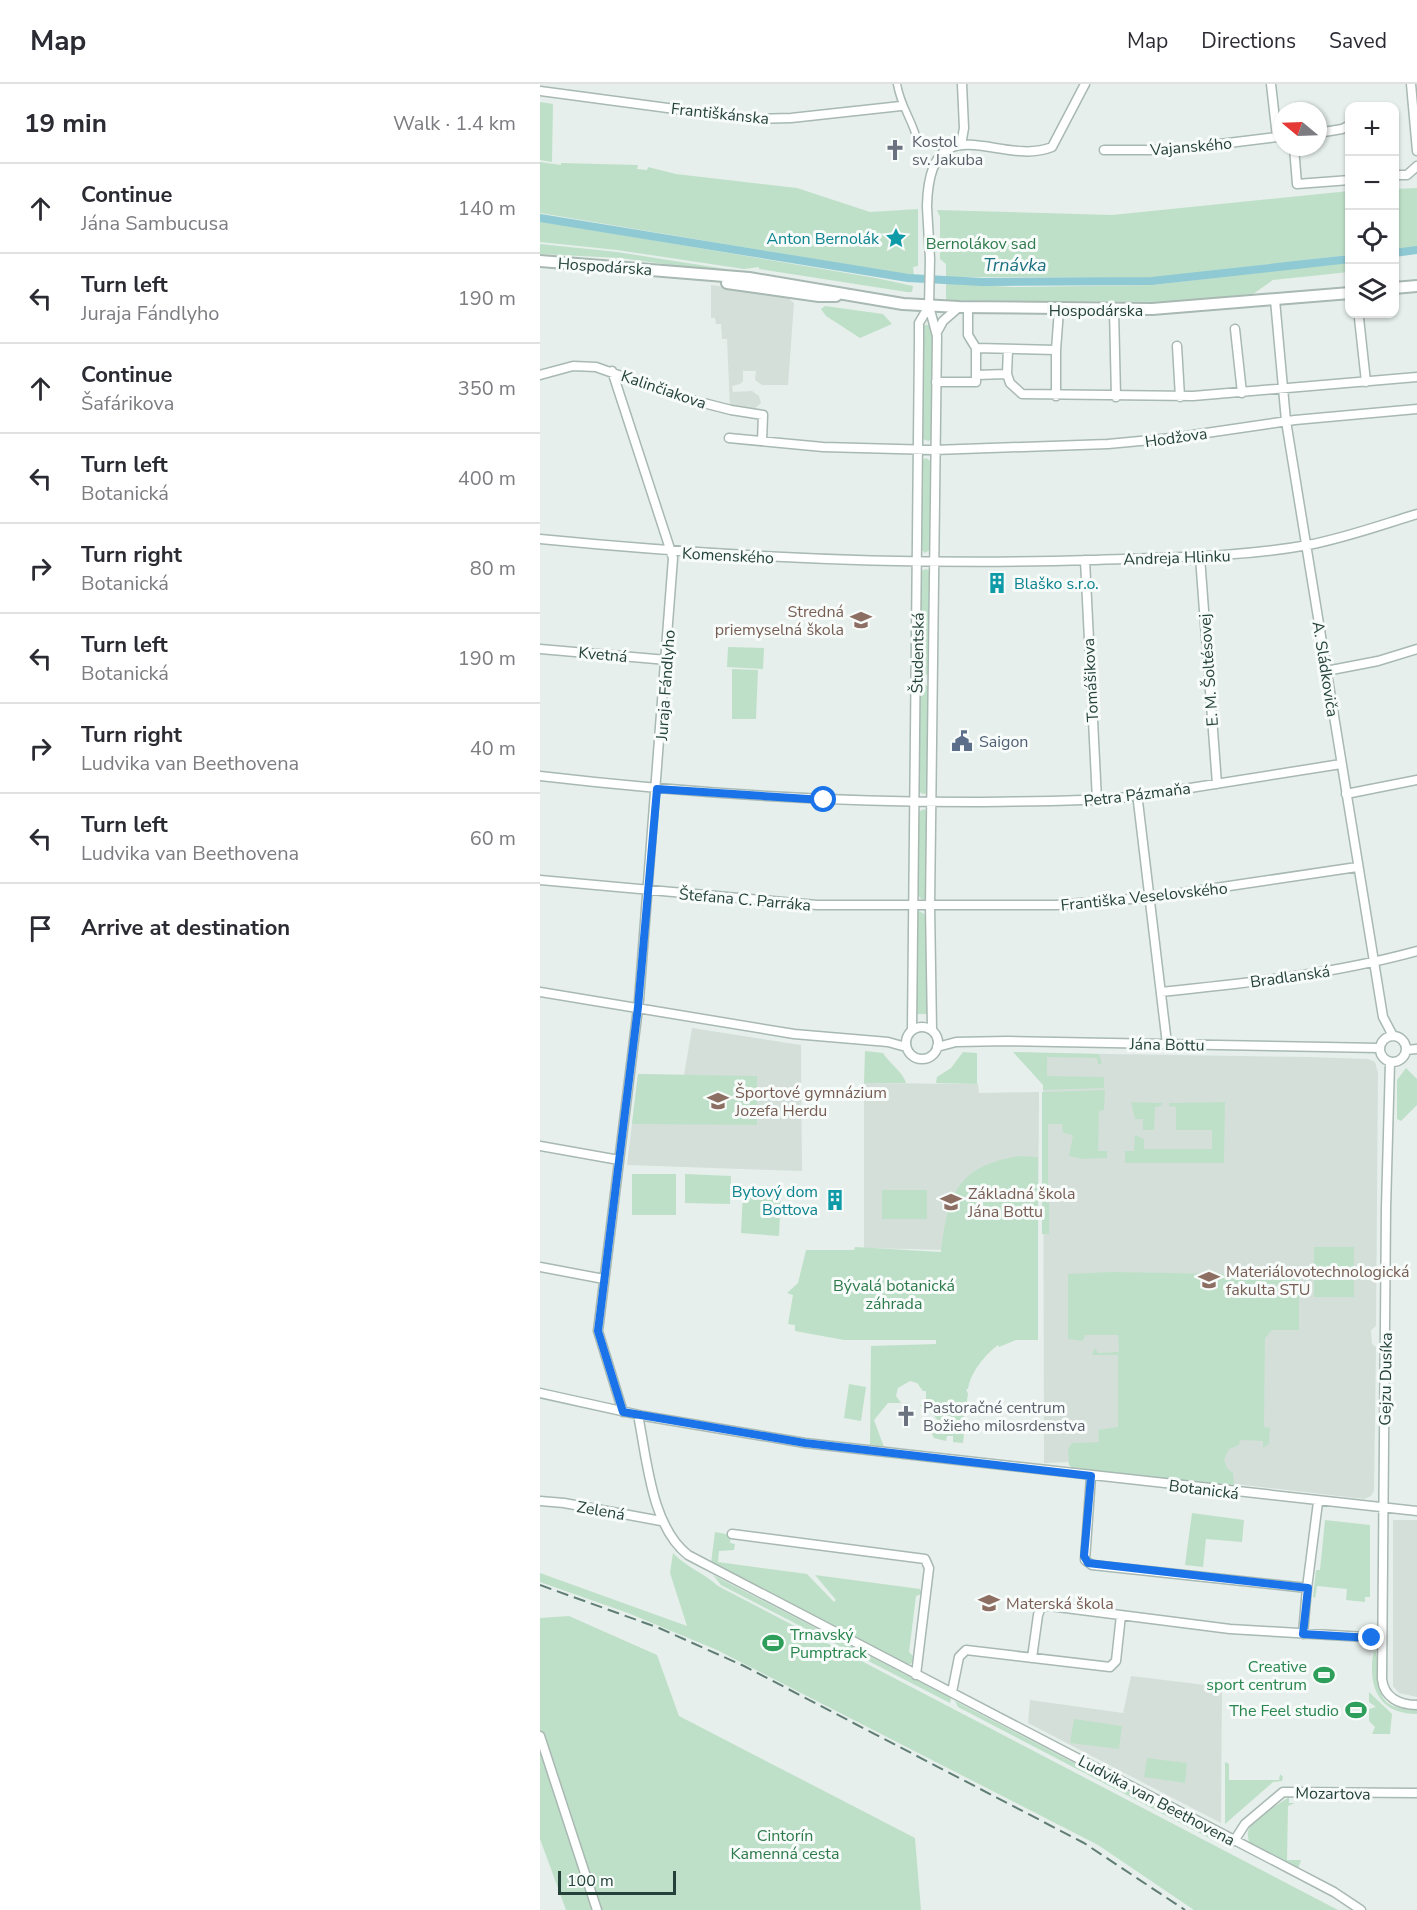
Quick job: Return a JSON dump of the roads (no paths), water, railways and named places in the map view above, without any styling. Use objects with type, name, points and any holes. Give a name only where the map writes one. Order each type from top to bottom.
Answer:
[{"type":"street","points":[[897,84],[901,106],[911,118],[918,143]]},
{"type":"street","points":[[961,145],[964,128],[962,84]]},
{"type":"street","points":[[929,306],[927,206],[929,174],[934,163],[943,153],[961,145],[1039,151],[1052,147],[1085,84]]},
{"type":"street","name":"Vajanského","points":[[1271,84],[1274,102]]},
{"type":"street","points":[[1411,84],[1417,151]]},
{"type":"street","name":"Františkánska","points":[[540,91],[750,119],[791,118],[901,106]]},
{"type":"street","points":[[1327,132],[1345,128]]},
{"type":"street","name":"Vajanského","points":[[1104,150],[1171,150],[1273,138]]},
{"type":"street","points":[[1295,156],[1297,184],[1345,180]]},
{"type":"street","points":[[1399,175],[1407,175],[1417,166]]},
{"type":"street","name":"Hospodárska","points":[[540,261],[649,268],[819,296],[842,295],[964,308],[1059,310],[1181,308],[1345,293]]},
{"type":"street","points":[[1399,288],[1417,286]]},
{"type":"street","name":"A. Sládkoviča","points":[[1275,300],[1286,421],[1308,545],[1326,671],[1383,1017],[1393,1036]]},
{"type":"street","name":"Študentská","points":[[929,306],[937,332],[930,906],[934,1034]]},
{"type":"street","name":"Študentská","points":[[910,1033],[916,802],[919,323],[929,306]]},
{"type":"street","points":[[936,382],[976,382],[976,348],[968,335],[964,308],[943,321],[937,332]]},
{"type":"street","points":[[1056,396],[1059,310]]},
{"type":"street","points":[[1114,310],[1116,397]]},
{"type":"street","points":[[1359,318],[1366,382]]},
{"type":"street","points":[[1235,329],[1242,393]]},
{"type":"street","points":[[1177,346],[1180,396]]},
{"type":"street","points":[[976,348],[1056,350]]},
{"type":"street","points":[[1008,349],[1006,374],[1010,383],[1022,394],[1116,397],[1180,396],[1242,393],[1417,377]]},
{"type":"street","name":"Kalinčiakova","points":[[540,375],[573,366],[612,371],[680,397],[731,410],[764,415],[762,441]]},
{"type":"street","name":"Juraja Fándlyho","points":[[612,371],[672,552],[667,660],[649,892],[638,1007],[598,1336],[623,1412]]},
{"type":"street","points":[[976,375],[1006,374]]},
{"type":"street","name":"Hodžova","points":[[918,449],[1142,442],[1286,421],[1417,409]]},
{"type":"street","points":[[729,438],[824,447],[918,449]]},
{"type":"street","name":"Andreja Hlinku","points":[[933,561],[1200,557],[1308,545],[1417,514]]},
{"type":"street","name":"Komenského","points":[[540,539],[672,552],[791,559],[933,561]]},
{"type":"street","name":"E. M. Šoltésovej","points":[[1200,557],[1217,784]]},
{"type":"street","name":"Tomášikova","points":[[1085,560],[1096,800]]},
{"type":"street","name":"Kvetná","points":[[540,649],[667,660]]},
{"type":"street","points":[[1326,671],[1378,661],[1417,649]]},
{"type":"street","name":"Petra Pázmaňa","points":[[540,776],[657,789],[871,801],[968,802],[1096,800],[1129,797],[1137,793],[1146,795],[1341,764]]},
{"type":"street","points":[[1346,794],[1417,780]]},
{"type":"street","points":[[1137,793],[1167,1044]]},
{"type":"street","name":"Františka Veselovského","points":[[914,906],[1097,904],[1358,867]]},
{"type":"street","name":"Štefana C. Parráka","points":[[540,880],[649,892],[817,905],[914,906]]},
{"type":"street","name":"Bradlanská","points":[[1161,992],[1285,978],[1374,963],[1417,951]]},
{"type":"street","name":"Jána Bottu","points":[[540,992],[813,1036],[888,1042],[906,1047],[913,1056],[923,1059],[933,1055],[937,1047],[956,1042],[1379,1048]]},
{"type":"street","name":"Jána Bottu","points":[[888,1042],[922,1027],[956,1042]]},
{"type":"street","points":[[906,1047],[910,1033]]},
{"type":"street","points":[[934,1034],[937,1047]]},
{"type":"street","points":[[1393,1036],[1403,1041],[1406,1050],[1401,1060],[1390,1062],[1382,1058],[1379,1048],[1383,1040],[1393,1036]]},
{"type":"street","points":[[1406,1050],[1417,1049]]},
{"type":"street","name":"Gejzu Dusíka","points":[[1390,1062],[1382,1509],[1382,1679],[1387,1694],[1396,1701],[1417,1705]]},
{"type":"street","points":[[540,1146],[619,1160]]},
{"type":"street","points":[[540,1267],[604,1280]]},
{"type":"street","name":"Botanická","points":[[540,1393],[638,1415],[805,1443],[1318,1502],[1417,1511]]},
{"type":"street","name":"Ludvika van Beethovena","points":[[638,1415],[661,1521],[673,1541],[697,1561],[1334,1892],[1362,1910]]},
{"type":"street","points":[[1091,1476],[1084,1556],[1088,1563],[1308,1588]]},
{"type":"street","name":"Zelená","points":[[540,1501],[564,1503],[661,1521]]},
{"type":"street","points":[[1303,1634],[1318,1502]]},
{"type":"street","points":[[732,1534],[925,1559],[929,1568],[916,1675]]},
{"type":"street","points":[[1032,1658],[1038,1615],[1042,1605],[1230,1629],[1382,1638]]},
{"type":"street","points":[[951,1692],[960,1655],[964,1650],[1110,1667],[1116,1661],[1120,1615]]},
{"type":"street","points":[[540,1736],[597,1910]]},
{"type":"street","name":"Mozartova","points":[[1234,1841],[1245,1824],[1280,1793],[1417,1793]]},
{"type":"waterway","name":"Trnávka","points":[[540,218],[908,278],[982,282],[1152,281],[1345,260]]},
{"type":"waterway","name":"Trnávka","points":[[1399,252],[1417,250]]},
{"type":"railway","points":[[540,1585],[659,1628],[744,1666],[1084,1843],[1185,1910]]},
{"type":"place","name":"Kostol sv. Jakuba","points":[[895,150]]},
{"type":"place","name":"Anton Bernolák","points":[[896,238]]},
{"type":"place","name":"Blaško s.r.o.","points":[[997,583]]},
{"type":"place","name":"Stredná priemyselná škola","points":[[861,620]]},
{"type":"place","name":"Saigon","points":[[962,741]]},
{"type":"place","name":"Športové gymnázium Jozefa Herdu","points":[[718,1101]]},
{"type":"place","name":"Bytový dom Bottova","points":[[835,1200]]},
{"type":"place","name":"Základná škola Jána Bottu","points":[[951,1202]]},
{"type":"place","name":"Materiálovotechnologická fakulta STU","points":[[1209,1280]]},
{"type":"place","name":"Pastoračné centrum Božieho milosrdenstva","points":[[906,1416]]},
{"type":"place","name":"Materská škola","points":[[989,1603]]},
{"type":"place","name":"Trnavský Pumptrack","points":[[773,1643]]},
{"type":"place","name":"Creative sport centrum","points":[[1324,1675]]},
{"type":"place","name":"The Feel studio","points":[[1356,1710]]},
{"type":"park label","name":"Bernolákov sad","points":[[981,243]]},
{"type":"park label","name":"Bývalá botanická záhrada","points":[[894,1294]]},
{"type":"park label","name":"Cintorín Kamenná cesta","points":[[785,1844]]}]
